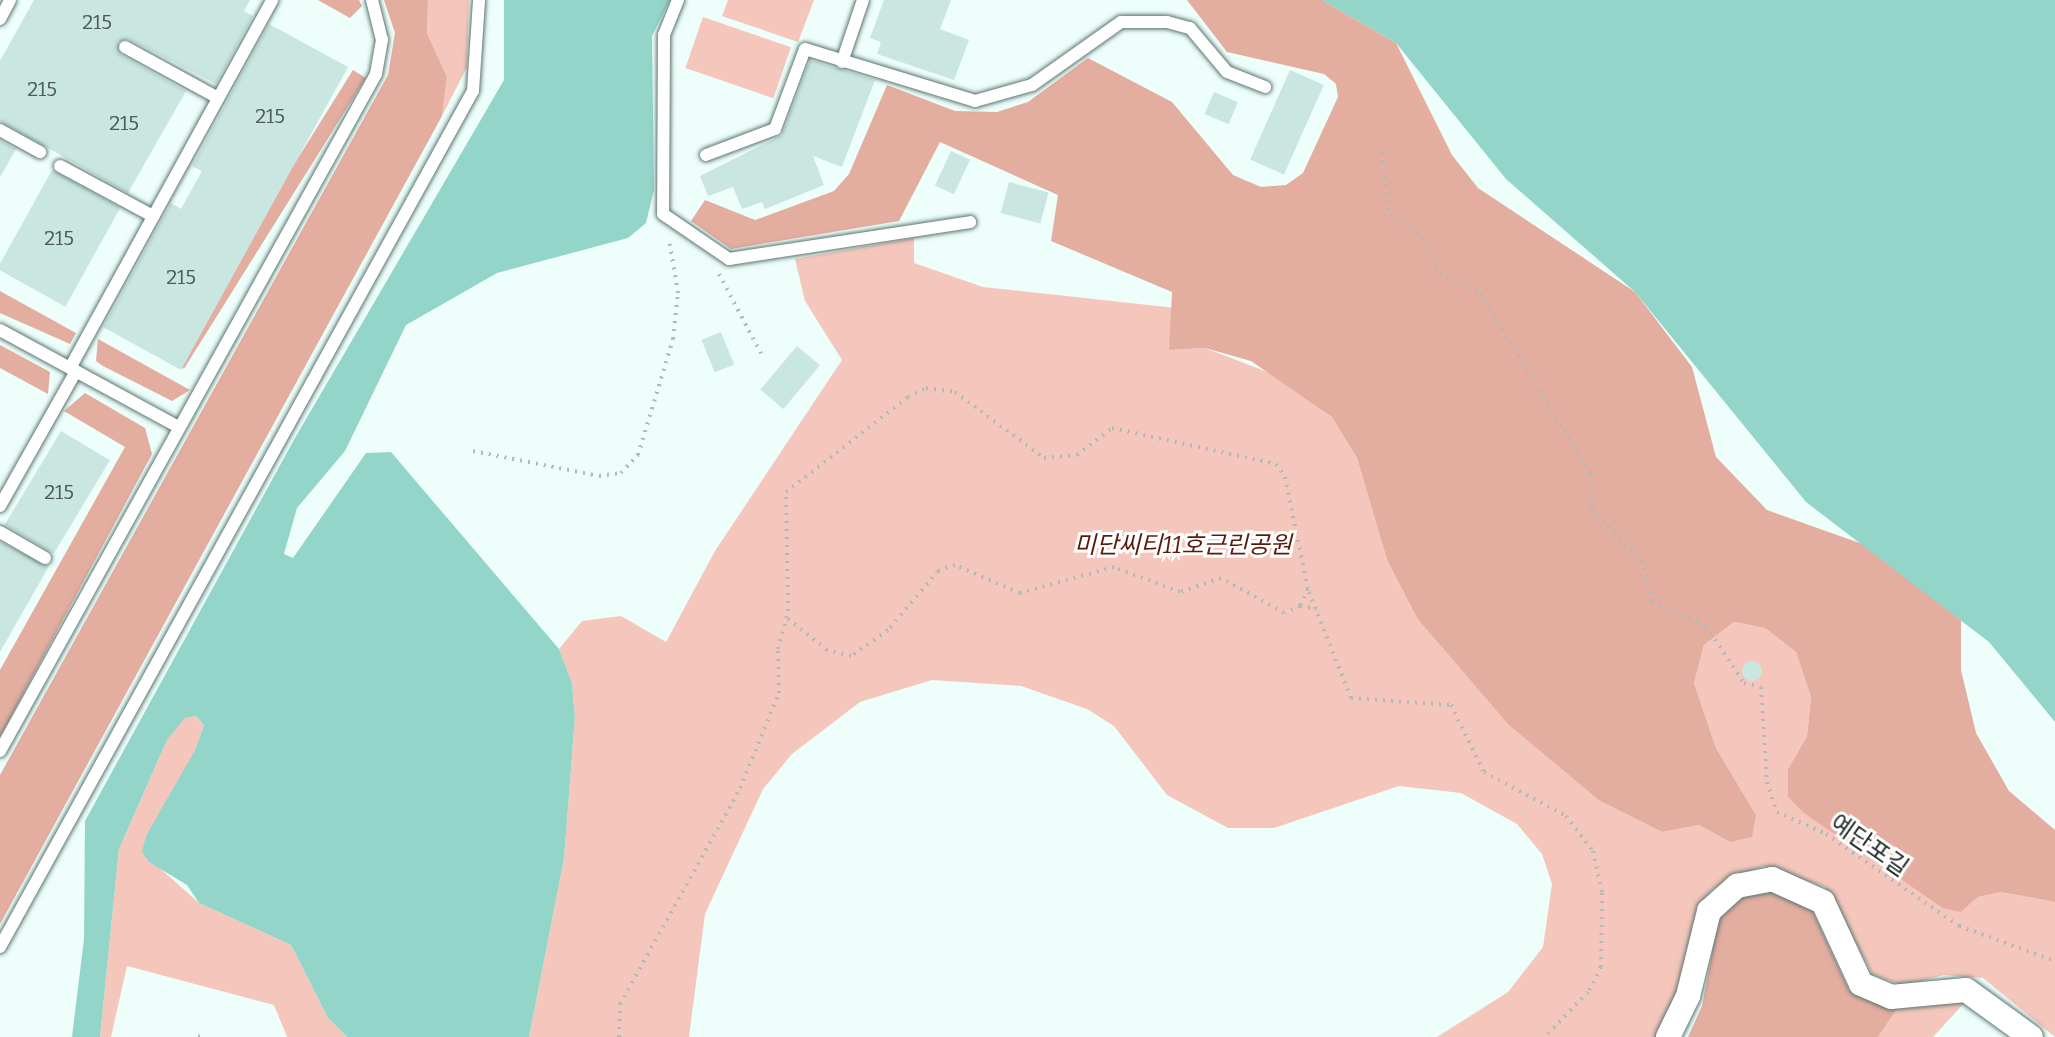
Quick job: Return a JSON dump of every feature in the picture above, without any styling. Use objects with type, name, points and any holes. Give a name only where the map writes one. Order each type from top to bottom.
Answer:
[{"type":"street","points":[[1668,1037],[1688,996],[1709,911],[1737,886],[1772,879],[1823,902],[1850,970],[1875,992],[1908,998],[1939,988],[1966,990],[2031,1037]]},
{"type":"lane","points":[[0,19],[10,0]]},
{"type":"lane","points":[[0,506],[153,216],[272,0]]},
{"type":"lane","points":[[0,751],[376,74],[382,40],[372,0]]},
{"type":"lane","points":[[0,947],[473,91],[479,0]]},
{"type":"lane","points":[[678,0],[664,35],[663,214],[729,259],[970,222]]},
{"type":"lane","points":[[842,62],[863,0]]},
{"type":"lane","points":[[706,155],[775,129],[805,49],[975,101],[1032,85],[1121,22],[1167,22],[1190,28],[1227,72],[1265,87]]},
{"type":"lane","points":[[125,47],[218,98]]},
{"type":"lane","points":[[0,130],[40,152]]},
{"type":"lane","points":[[60,166],[153,216]]},
{"type":"lane","points":[[0,330],[179,427]]},
{"type":"lane","points":[[0,532],[45,558]]},
{"type":"path","name":"예단포길","points":[[1382,152],[1389,216],[1417,231],[1440,274],[1481,294],[1590,474],[1591,510],[1642,560],[1652,602],[1706,626],[1744,683],[1761,687],[1767,782],[1786,819],[1826,834],[1959,926],[2055,961]]},
{"type":"path","points":[[473,451],[599,476],[621,473],[638,455],[663,388],[678,293],[663,214]]},
{"type":"path","points":[[704,243],[763,357]]},
{"type":"path","points":[[619,1037],[620,1004],[740,788],[779,693],[787,618],[786,492],[908,397],[937,387],[963,397],[1044,458],[1077,455],[1112,428],[1276,464],[1285,477],[1308,589],[1351,698],[1451,705],[1484,772],[1566,816],[1593,851],[1602,893],[1601,967],[1588,992],[1545,1037]]},
{"type":"path","points":[[787,618],[827,650],[851,656],[888,630],[938,571],[955,565],[1020,593],[1114,567],[1180,592],[1221,578],[1275,611],[1300,606],[1317,609]]},
{"type":"path","points":[[1300,606],[1308,589]]},
{"type":"green space","points":[[428,0],[469,0],[467,67],[442,116],[447,77],[427,33]]},
{"type":"green space","points":[[728,0],[814,0],[798,42],[722,16]]},
{"type":"green space","points":[[703,17],[791,47],[773,98],[685,68]]},
{"type":"green space","name":"미단씨티11호근린공원","points":[[914,238],[914,263],[983,287],[1176,308],[1169,350],[1205,348],[1286,379],[1332,417],[1357,458],[1387,560],[1417,618],[1600,801],[1662,832],[1699,825],[1730,842],[1756,815],[1716,748],[1694,683],[1704,645],[1734,622],[1765,628],[1796,652],[1811,697],[1807,736],[1788,769],[1788,797],[1961,912],[1978,897],[2001,892],[2055,902],[2055,1037],[1983,978],[1943,975],[1905,986],[1873,975],[1825,887],[1763,866],[1713,889],[1696,914],[1684,980],[1657,1037],[1437,1037],[1508,992],[1543,947],[1552,884],[1542,854],[1517,824],[1461,793],[1399,786],[1274,828],[1228,828],[1167,795],[1114,726],[1087,709],[1021,686],[932,680],[860,702],[792,754],[763,789],[705,914],[689,1037],[529,1037],[564,859],[575,717],[572,683],[559,649],[582,621],[621,616],[666,642],[715,551],[842,360],[805,301],[795,259]]},
{"type":"green space","points":[[196,716],[204,725],[195,750],[142,852],[199,903],[291,945],[328,1018],[347,1037],[287,1037],[274,1005],[127,966],[111,1037],[100,1037],[119,849],[167,740],[185,717]]},
{"type":"green space","points":[[1936,1000],[1966,1001],[1933,1037],[1878,1037],[1897,1009]]},
{"type":"shaded area","points":[[318,0],[359,0],[362,6],[350,18]]},
{"type":"shaded area","points":[[384,0],[428,0],[427,33],[447,77],[442,116],[0,924],[0,775],[388,75],[395,33]]},
{"type":"shaded area","points":[[504,0],[670,0],[652,36],[654,190],[646,223],[628,238],[497,273],[406,325],[345,451],[297,508],[284,554],[293,558],[366,453],[391,452],[559,649],[572,683],[575,717],[564,859],[529,1037],[347,1037],[328,1018],[291,945],[199,903],[187,885],[149,862],[142,852],[146,836],[195,750],[204,725],[196,716],[185,718],[167,740],[119,849],[100,1037],[72,1037],[84,939],[85,821],[295,438],[504,80]]},
{"type":"shaded area","points":[[1187,0],[1322,0],[1396,43],[1452,155],[1478,188],[1635,292],[1692,367],[1716,457],[1767,510],[1868,546],[1961,618],[1961,670],[1976,733],[2009,791],[2055,830],[2055,902],[2001,892],[1978,897],[1961,912],[1943,908],[1804,813],[1788,797],[1788,769],[1807,736],[1811,697],[1796,652],[1765,628],[1734,622],[1704,645],[1694,683],[1716,748],[1756,815],[1752,837],[1730,842],[1699,825],[1662,832],[1600,801],[1508,724],[1417,618],[1387,560],[1357,458],[1332,417],[1251,361],[1205,348],[1169,350],[1172,292],[1051,241],[1058,195],[940,142],[899,221],[731,249],[691,221],[705,200],[755,220],[834,191],[849,174],[887,85],[955,111],[997,112],[1028,102],[1088,58],[1172,102],[1233,175],[1261,187],[1286,185],[1303,173],[1338,97],[1336,84],[1324,74],[1227,52]]},
{"type":"shaded area","points":[[1322,0],[2055,0],[2055,722],[1989,642],[1806,502],[1635,292],[1506,179],[1396,43]]},
{"type":"shaded area","points":[[353,70],[366,78],[184,369],[171,361]]},
{"type":"shaded area","points":[[0,291],[76,333],[70,344],[0,313]]},
{"type":"shaded area","points":[[98,339],[190,390],[172,401],[103,366],[96,361]]},
{"type":"shaded area","points":[[0,345],[50,372],[48,394],[0,368]]},
{"type":"shaded area","points":[[85,393],[145,428],[152,454],[0,737],[0,670],[125,447],[64,411]]},
{"type":"shaded area","points":[[1779,889],[1812,909],[1849,990],[1897,1009],[1878,1037],[1688,1037],[1702,1006],[1718,921],[1743,895]]},
{"type":"building","points":[[34,0],[250,0],[244,11],[253,16],[216,84],[129,39],[118,42],[121,55],[186,91],[128,193],[0,121],[0,61]]},
{"type":"building","points":[[884,0],[951,0],[940,29],[969,40],[954,80],[877,54],[881,42],[870,38]]},
{"type":"building","points":[[269,24],[348,67],[181,370],[103,327],[171,203],[181,209],[202,171],[192,166]]},
{"type":"building","points":[[810,60],[875,80],[842,167],[813,156],[824,185],[765,209],[762,202],[742,209],[733,187],[708,196],[700,176],[782,135]]},
{"type":"building","points":[[1290,70],[1324,85],[1284,175],[1250,160]]},
{"type":"building","points":[[1214,92],[1238,102],[1229,124],[1205,114]]},
{"type":"building","points":[[0,140],[16,149],[0,177]]},
{"type":"building","points":[[951,151],[970,160],[954,194],[935,185]]},
{"type":"building","points":[[52,170],[120,208],[65,307],[0,270],[0,264]]},
{"type":"building","points":[[1009,182],[1049,193],[1040,224],[1001,213]]},
{"type":"building","points":[[721,332],[734,364],[715,372],[702,340]]},
{"type":"building","points":[[797,346],[820,365],[783,409],[760,390]]},
{"type":"building","points":[[61,431],[110,460],[54,554],[5,524]]},
{"type":"building","points":[[0,542],[49,566],[0,652]]},
{"type":"building","points":[[1752,661],[1759,664],[1762,671],[1759,678],[1752,681],[1745,678],[1742,671],[1745,664]]}]
